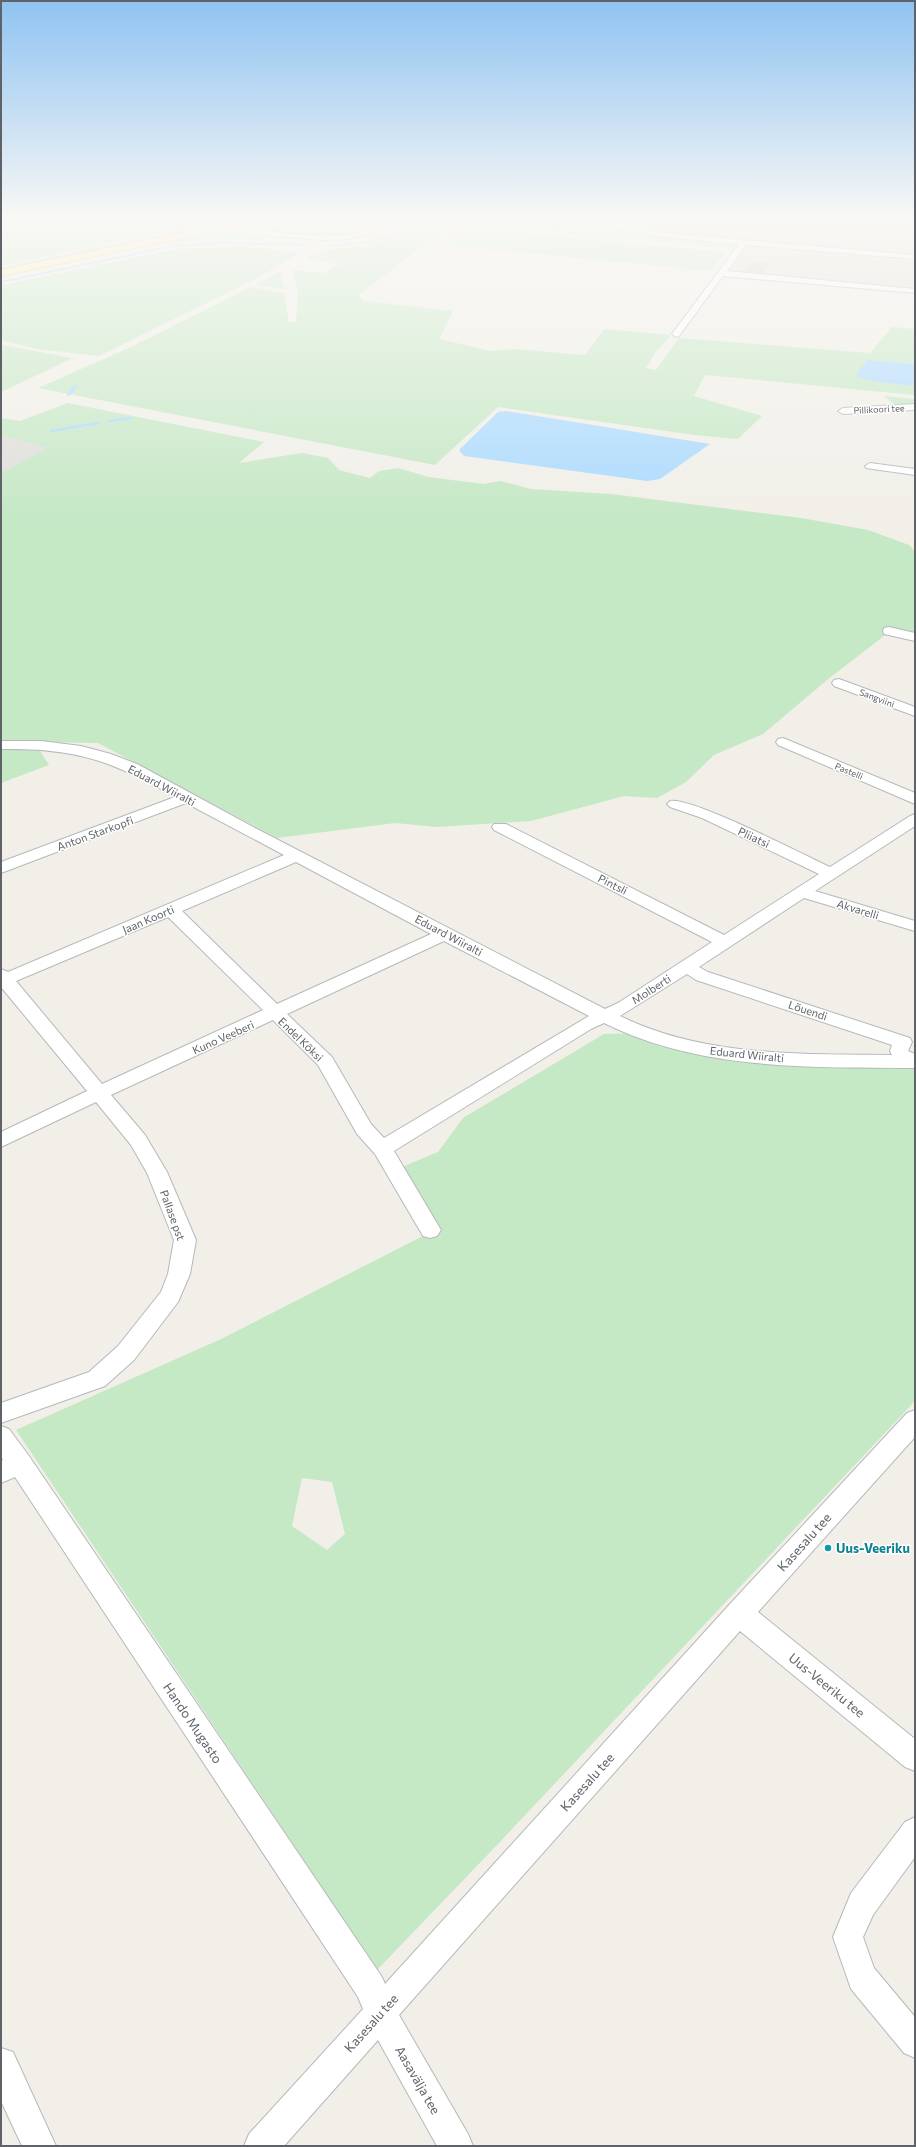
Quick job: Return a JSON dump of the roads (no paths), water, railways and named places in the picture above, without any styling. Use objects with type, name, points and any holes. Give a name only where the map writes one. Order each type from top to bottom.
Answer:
[{"type":"street","points":[[676,334],[687,319]]},
{"type":"street","name":"Pillikoori tee","points":[[843,410],[915,407]]},
{"type":"street","points":[[870,466],[915,472]]},
{"type":"street","points":[[890,631],[915,637]]},
{"type":"street","name":"Sangviini","points":[[839,683],[915,712]]},
{"type":"street","name":"Pastelli","points":[[783,742],[915,799]]},
{"type":"street","name":"Eduard Wiiralti","points":[[1,745],[43,745],[85,751],[106,757],[171,787],[295,856],[639,1034],[676,1044],[725,1054],[821,1062],[915,1061]]},
{"type":"street","name":"Anton Starkopfi","points":[[1,868],[188,797]]},
{"type":"street","name":"Pliiatsi","points":[[675,804],[707,815],[831,873]]},
{"type":"street","name":"Molberti","points":[[382,1149],[585,1025],[624,1007],[831,873],[911,825]]},
{"type":"street","name":"Pintsli","points":[[500,827],[725,942]]},
{"type":"street","name":"Jaan Koorti","points":[[2,979],[170,910],[295,856]]},
{"type":"street","name":"Akvarelli","points":[[802,892],[915,926]]},
{"type":"street","name":"Endel Kõksi","points":[[170,910],[325,1062],[364,1129],[382,1149],[430,1230]]},
{"type":"street","name":"Kuno Veeberi","points":[[1,1140],[437,938],[444,933]]},
{"type":"street","name":"Lõuendi","points":[[687,966],[702,976],[821,1014],[902,1042],[899,1051],[903,1057],[915,1061]]},
{"type":"street","name":"Pallase pst","points":[[1,1413],[97,1379],[126,1353],[170,1296],[179,1274],[185,1240],[157,1172],[138,1140],[100,1093],[2,979]]},
{"type":"street","name":"Kasesalu tee","points":[[261,2146],[739,1613],[915,1420]]},
{"type":"street","name":"Hando Mugasto","points":[[1,1436],[11,1468],[371,1988],[380,2013]]},
{"type":"street","name":"Uus-Veeriku tee","points":[[739,1613],[915,1757]]},
{"type":"street","points":[[915,1832],[862,1904],[848,1937],[862,1978],[915,2042]]},
{"type":"street","name":"Aasavälja tee","points":[[380,2013],[456,2146]]},
{"type":"street","points":[[1,2064],[39,2146]]},
{"type":"water","points":[[868,360],[915,364],[915,386],[877,382],[857,377],[857,373]]},
{"type":"water","points":[[506,411],[710,444],[660,479],[647,481],[464,456],[459,450],[498,412]]},
{"type":"waterway","points":[[68,395],[74,390],[71,389],[76,386]]},
{"type":"waterway","points":[[110,421],[131,418]]},
{"type":"waterway","points":[[51,431],[98,423]]},
{"type":"place","name":"Uus-Veeriku","points":[[828,1548]]}]
